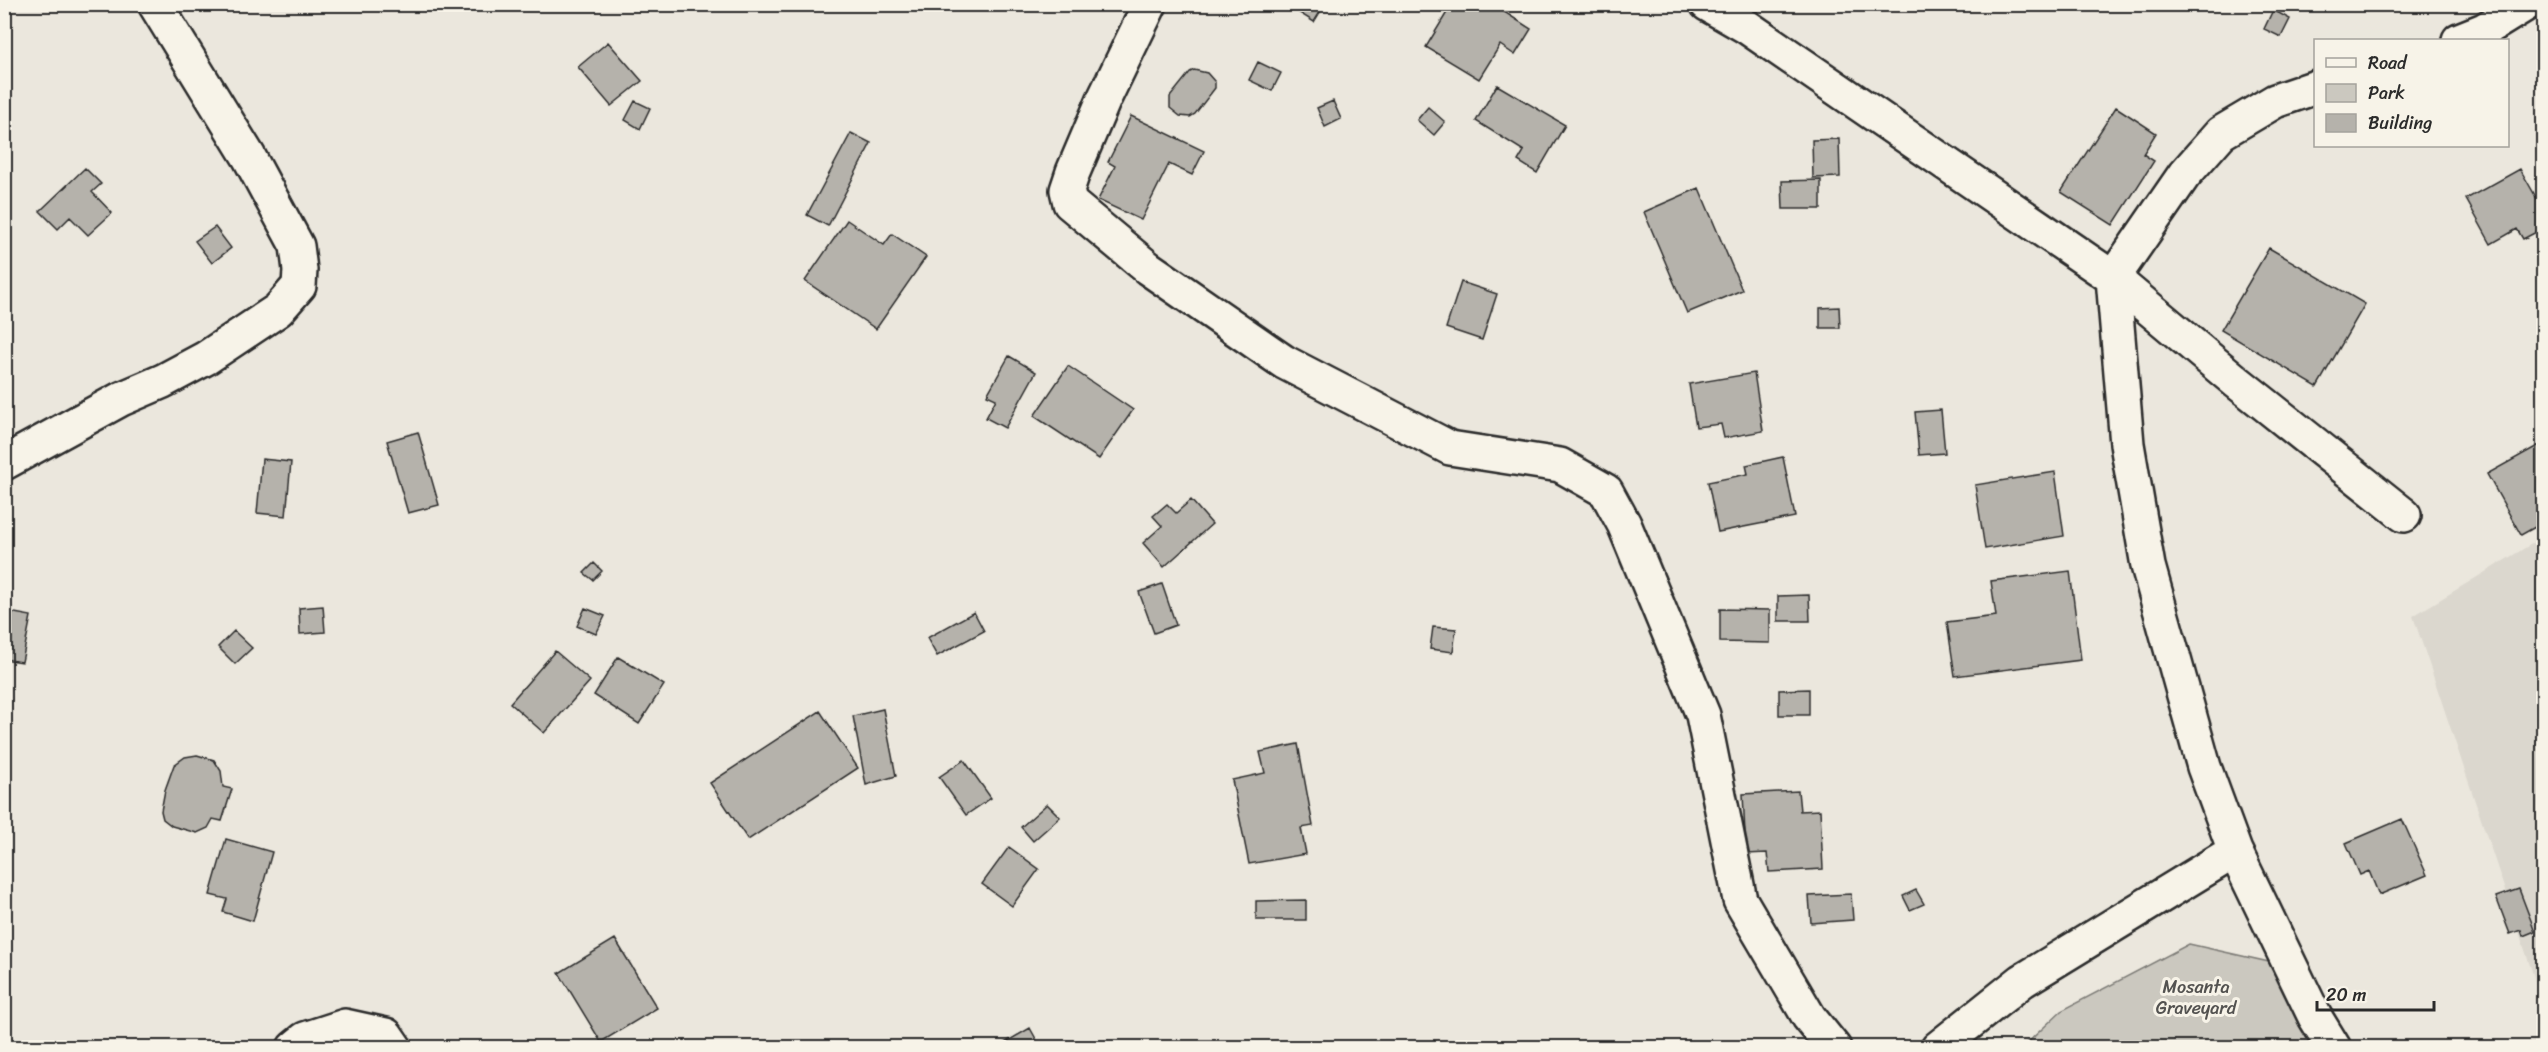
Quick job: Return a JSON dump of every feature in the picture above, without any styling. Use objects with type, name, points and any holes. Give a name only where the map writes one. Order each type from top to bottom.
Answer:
[{"type":"street","points":[[4,463],[121,399],[163,381],[206,358],[278,310],[299,286],[297,246],[249,157],[155,4]]},
{"type":"street","points":[[1150,4],[1104,99],[1073,172],[1067,190],[1070,203],[1148,268],[1284,362],[1450,448],[1560,465],[1606,491],[1624,524],[1703,714],[1740,900],[1809,1017],[1834,1047]]},
{"type":"street","points":[[1707,4],[1747,27],[2113,278],[2237,382],[2404,515]]},
{"type":"street","points":[[2461,39],[2484,30],[2526,4]]},
{"type":"street","points":[[2314,88],[2275,101],[2221,133],[2184,176],[2113,278],[2127,444],[2148,566],[2204,767],[2235,851],[2315,1017],[2334,1047]]},
{"type":"street","points":[[1938,1047],[2022,981],[2235,851]]},
{"type":"street","points":[[294,1047],[305,1039],[345,1026],[386,1035],[395,1047]]},
{"type":"shaded area","points":[[2543,537],[2543,1004],[2413,616]]},
{"type":"green space","name":"Mosanta Graveyard","points":[[2189,944],[2291,967],[2340,1048],[2022,1048],[2061,1011]]},
{"type":"building","points":[[1285,4],[1325,4],[1314,22]]},
{"type":"building","points":[[1452,4],[1492,4],[1531,29],[1515,55],[1500,45],[1479,79],[1426,47]]},
{"type":"building","points":[[2273,10],[2290,19],[2281,37],[2264,29]]},
{"type":"building","points":[[608,42],[642,81],[611,106],[578,67]]},
{"type":"building","points":[[1258,62],[1281,73],[1272,91],[1249,80]]},
{"type":"building","points":[[1194,70],[1207,73],[1215,82],[1215,88],[1195,114],[1190,117],[1180,116],[1170,108],[1170,97]]},
{"type":"building","points":[[1497,85],[1565,125],[1537,173],[1518,161],[1524,151],[1476,121]]},
{"type":"building","points":[[635,101],[650,108],[640,129],[625,120]]},
{"type":"building","points":[[1333,101],[1341,119],[1325,127],[1317,108]]},
{"type":"building","points":[[1428,107],[1445,122],[1434,135],[1417,120]]},
{"type":"building","points":[[2116,107],[2156,133],[2143,154],[2154,161],[2113,225],[2061,192]]},
{"type":"building","points":[[1131,116],[1204,151],[1192,175],[1169,164],[1141,220],[1098,200],[1115,166],[1108,162]]},
{"type":"building","points":[[851,133],[871,143],[828,226],[807,215]]},
{"type":"building","points":[[1839,139],[1840,177],[1813,178],[1812,140]]},
{"type":"building","points":[[85,168],[101,184],[92,192],[112,213],[88,235],[70,217],[58,229],[40,211]]},
{"type":"building","points":[[2520,169],[2544,211],[2544,228],[2523,239],[2517,229],[2491,244],[2466,199]]},
{"type":"building","points":[[1821,180],[1821,209],[1783,209],[1782,181]]},
{"type":"building","points":[[1699,188],[1742,290],[1687,313],[1644,212]]},
{"type":"building","points":[[847,220],[884,245],[892,234],[926,257],[876,329],[805,281]]},
{"type":"building","points":[[215,227],[231,248],[212,263],[195,241]]},
{"type":"building","points":[[2269,248],[2365,304],[2317,387],[2221,330]]},
{"type":"building","points":[[1461,282],[1497,294],[1482,340],[1446,328]]},
{"type":"building","points":[[1839,307],[1840,328],[1820,328],[1820,308]]},
{"type":"building","points":[[1009,356],[1036,372],[1005,428],[986,418],[996,399],[987,395]]},
{"type":"building","points":[[1068,366],[1133,410],[1099,459],[1034,416]]},
{"type":"building","points":[[1754,373],[1763,431],[1724,438],[1721,424],[1696,427],[1689,384]]},
{"type":"building","points":[[1941,410],[1945,453],[1919,455],[1915,412]]},
{"type":"building","points":[[418,432],[439,505],[408,513],[387,441]]},
{"type":"building","points":[[2541,444],[2544,449],[2544,522],[2521,535],[2487,474]]},
{"type":"building","points":[[1783,457],[1795,517],[1718,532],[1708,482],[1748,474],[1746,465]]},
{"type":"building","points":[[262,459],[291,462],[286,516],[257,513]]},
{"type":"building","points":[[2055,472],[2064,536],[1985,549],[1975,485]]},
{"type":"building","points":[[1191,500],[1212,524],[1164,567],[1143,543],[1162,526],[1153,516],[1167,504],[1176,513]]},
{"type":"building","points":[[594,563],[602,571],[593,580],[584,573]]},
{"type":"building","points":[[2070,571],[2081,660],[1955,676],[1947,622],[1996,616],[1991,581]]},
{"type":"building","points":[[1162,584],[1176,625],[1154,633],[1139,592]]},
{"type":"building","points":[[1809,595],[1810,621],[1778,621],[1778,596]]},
{"type":"building","points":[[323,606],[325,632],[300,634],[299,608]]},
{"type":"building","points":[[585,608],[605,616],[596,634],[577,626]]},
{"type":"building","points":[[1720,609],[1770,610],[1770,643],[1720,642]]},
{"type":"building","points":[[4,611],[31,616],[22,662],[4,659]]},
{"type":"building","points":[[974,612],[984,631],[937,656],[927,638]]},
{"type":"building","points":[[1433,627],[1456,629],[1453,652],[1430,649]]},
{"type":"building","points":[[234,631],[252,648],[235,664],[218,647]]},
{"type":"building","points":[[555,651],[590,681],[544,733],[510,703]]},
{"type":"building","points":[[618,657],[664,685],[639,724],[594,695]]},
{"type":"building","points":[[1809,689],[1809,715],[1779,715],[1779,690]]},
{"type":"building","points":[[883,709],[896,776],[866,785],[853,716]]},
{"type":"building","points":[[820,711],[858,768],[748,840],[710,783]]},
{"type":"building","points":[[1298,744],[1313,826],[1301,828],[1306,854],[1249,864],[1232,780],[1265,773],[1260,752]]},
{"type":"building","points":[[197,755],[214,760],[221,771],[223,787],[232,789],[222,821],[213,819],[208,828],[197,833],[172,826],[163,819],[161,811],[165,790],[174,765],[185,757]]},
{"type":"building","points":[[964,760],[991,798],[966,815],[939,777]]},
{"type":"building","points":[[1798,791],[1800,811],[1820,810],[1823,869],[1769,872],[1767,853],[1746,854],[1743,794]]},
{"type":"building","points":[[1047,804],[1060,817],[1033,841],[1021,827]]},
{"type":"building","points":[[2402,819],[2427,875],[2379,895],[2369,871],[2360,875],[2346,843]]},
{"type":"building","points":[[226,839],[272,852],[253,921],[223,912],[227,899],[210,895]]},
{"type":"building","points":[[1009,847],[1039,869],[1012,906],[982,884]]},
{"type":"building","points":[[2519,889],[2535,931],[2523,936],[2521,930],[2510,934],[2496,897]]},
{"type":"building","points":[[1916,890],[1924,904],[1910,910],[1903,896]]},
{"type":"building","points":[[1851,894],[1853,920],[1811,923],[1809,896]]},
{"type":"building","points":[[1306,900],[1306,920],[1256,920],[1256,901]]},
{"type":"building","points":[[615,939],[657,1008],[601,1042],[559,973]]},
{"type":"building","points":[[1030,1028],[1041,1048],[996,1048]]},
{"type":"building","points":[[30,1040],[40,1048],[24,1048]]}]
